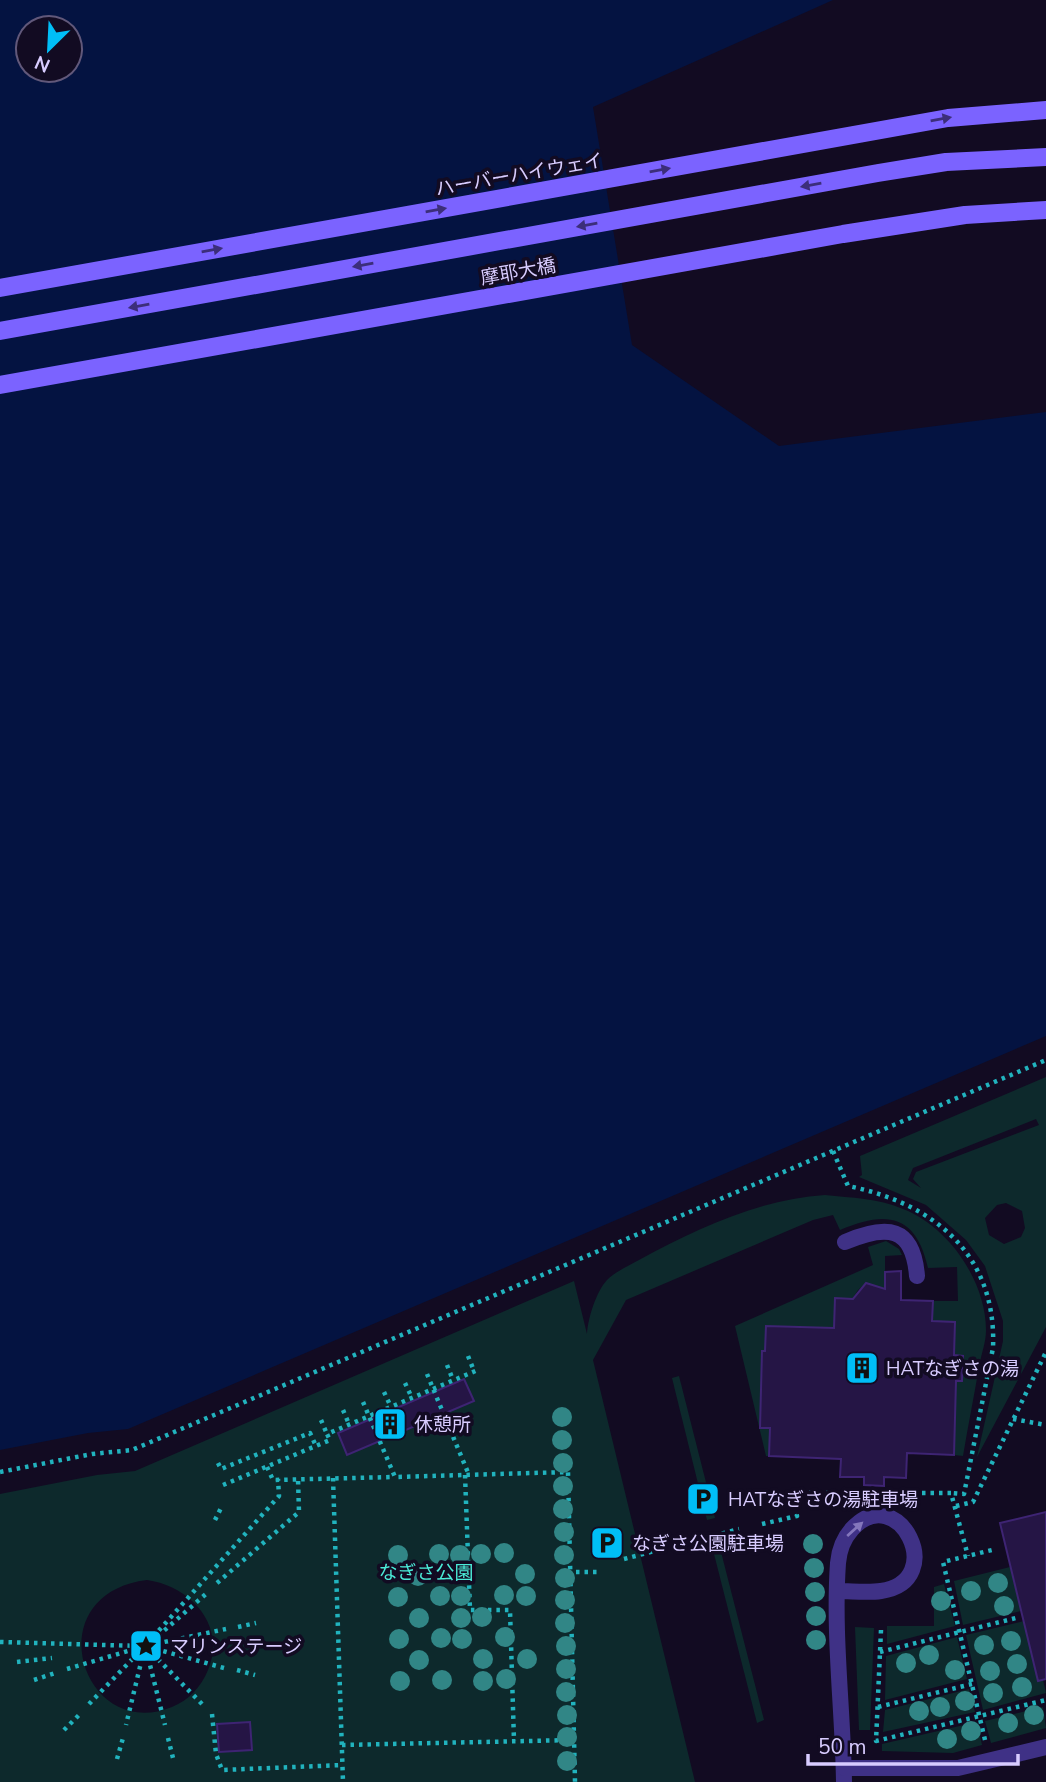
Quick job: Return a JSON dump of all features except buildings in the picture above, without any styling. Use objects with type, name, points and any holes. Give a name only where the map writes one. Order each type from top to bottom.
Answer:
[{"type":"street","name":"ハーバーハイウェイ","points":[[0,288],[948,118],[1046,110]]},
{"type":"street","points":[[0,331],[891,170],[946,162],[1046,158]]},
{"type":"street","name":"摩耶大橋","points":[[0,385],[965,215],[1046,210]]},
{"type":"lane","points":[[845,1241],[882,1231],[899,1235],[909,1243],[915,1255],[917,1276]]},
{"type":"lane","points":[[838,1591],[882,1591],[900,1584],[911,1572],[915,1552],[910,1535],[899,1523],[885,1516],[869,1518],[853,1528],[842,1544],[838,1591],[835,1738],[844,1775],[958,1768],[1046,1747]]},
{"type":"path","points":[[0,1472],[92,1454],[132,1450],[1046,1060]]},
{"type":"path","points":[[833,1151],[848,1186],[891,1197],[931,1217],[972,1259],[986,1290],[995,1324],[993,1348],[964,1494],[951,1493]]},
{"type":"path","points":[[956,1506],[973,1502],[1046,1352]]},
{"type":"path","points":[[468,1356],[474,1371]]},
{"type":"path","points":[[447,1365],[453,1380]]},
{"type":"path","points":[[327,1434],[480,1368]]},
{"type":"path","points":[[427,1374],[467,1475],[470,1610],[510,1610],[514,1741]]},
{"type":"path","points":[[405,1383],[411,1398]]},
{"type":"path","points":[[384,1392],[391,1407]]},
{"type":"path","points":[[363,1402],[395,1476]]},
{"type":"path","points":[[343,1410],[349,1424]]},
{"type":"path","points":[[223,1485],[330,1440],[321,1419]]},
{"type":"path","points":[[1013,1419],[1046,1425]]},
{"type":"path","points":[[218,1463],[221,1469],[310,1433],[316,1446]]},
{"type":"path","points":[[267,1467],[273,1480],[568,1472],[575,1782]]},
{"type":"path","points":[[333,1478],[343,1782]]},
{"type":"path","points":[[89,1704],[145,1646],[279,1496],[278,1479]]},
{"type":"path","points":[[217,1583],[299,1512],[298,1479]]},
{"type":"path","points":[[215,1520],[220,1508]]},
{"type":"path","points":[[762,1524],[781,1519]]},
{"type":"path","points":[[689,1542],[739,1529]]},
{"type":"path","points":[[624,1559],[666,1548]]},
{"type":"path","points":[[990,1761],[943,1562],[992,1550]]},
{"type":"path","points":[[576,1573],[600,1572]]},
{"type":"path","points":[[126,1725],[145,1646],[207,1593]]},
{"type":"path","points":[[880,1652],[1016,1618]]},
{"type":"path","points":[[238,1627],[256,1623]]},
{"type":"path","points":[[67,1669],[145,1646],[226,1629]]},
{"type":"path","points":[[881,1630],[876,1741],[1046,1700]]},
{"type":"path","points":[[0,1642],[145,1646],[225,1668]]},
{"type":"path","points":[[145,1646],[202,1704]]},
{"type":"path","points":[[145,1646],[165,1725]]},
{"type":"path","points":[[16,1662],[52,1658]]},
{"type":"path","points":[[237,1671],[255,1675]]},
{"type":"path","points":[[34,1680],[55,1673]]},
{"type":"path","points":[[877,1707],[972,1684]]},
{"type":"path","points":[[64,1730],[80,1714]]},
{"type":"path","points":[[212,1714],[216,1754],[222,1770],[343,1765]]},
{"type":"path","points":[[117,1759],[123,1738]]},
{"type":"path","points":[[167,1738],[173,1759]]},
{"type":"path","points":[[342,1745],[574,1740]]},
{"type":"green space","points":[[1046,1077],[1046,1327],[977,1457],[1003,1341],[1003,1321],[985,1266],[966,1240],[926,1205],[859,1177],[862,1175],[860,1156]],"holes":[[[1036,1119],[1039,1125],[916,1172],[913,1179],[921,1188],[908,1180],[913,1168]],[[1006,1203],[1022,1211],[1025,1228],[1021,1237],[1004,1244],[989,1235],[985,1218],[997,1205]]]},
{"type":"green space","name":"なぎさ公園","points":[[825,1195],[884,1203],[903,1209],[935,1228],[949,1242],[972,1275],[984,1311],[985,1339],[963,1456],[954,1455],[954,1355],[932,1321],[933,1301],[958,1301],[957,1267],[928,1268],[916,1236],[897,1221],[871,1220],[840,1230],[833,1215],[813,1220],[626,1300],[593,1360],[695,1782],[0,1782],[0,1494],[97,1475],[135,1471],[574,1281],[587,1334],[599,1291],[618,1271],[683,1237],[729,1217],[777,1202]],"holes":[[[147,1580],[177,1590],[201,1610],[213,1638],[213,1653],[205,1676],[189,1697],[172,1707],[140,1713],[114,1705],[95,1687],[84,1663],[82,1636],[91,1611],[112,1591]]]},
{"type":"green space","points":[[886,1241],[899,1249],[902,1255],[885,1256],[885,1289],[866,1283],[858,1290],[834,1328],[762,1351],[760,1427],[770,1428],[769,1456],[766,1456],[735,1326],[873,1265],[868,1247]]},
{"type":"green space","points":[[679,1376],[715,1518],[707,1520],[672,1378]]},
{"type":"green space","points":[[720,1548],[764,1720],[757,1723],[713,1550]]},
{"type":"green space","points":[[1010,1567],[1021,1611],[963,1625],[954,1581]]},
{"type":"green space","points":[[944,1584],[955,1626],[887,1644],[887,1626],[934,1626],[934,1587]]},
{"type":"green space","points":[[1024,1621],[1038,1680],[1043,1680],[1046,1693],[983,1710],[966,1635]]},
{"type":"green space","points":[[855,1627],[874,1628],[870,1730],[859,1730]]},
{"type":"green space","points":[[957,1637],[967,1679],[885,1700],[886,1656]]},
{"type":"green space","points":[[969,1689],[975,1712],[883,1732],[885,1710]]},
{"type":"green space","points":[[1043,1707],[1046,1728],[991,1743],[985,1721]]},
{"type":"green space","points":[[977,1722],[982,1745],[953,1753],[882,1751],[882,1744]]},
{"type":"shaded area","points":[[0,0],[833,0],[593,107],[632,345],[779,446],[1046,412],[1046,1036],[128,1429],[88,1433],[0,1450]]},
{"type":"place","name":"HATなぎさの湯","points":[[862,1368]]},
{"type":"place","name":"休憩所","points":[[390,1424]]},
{"type":"place","name":"HATなぎさの湯駐車場","points":[[703,1499]]},
{"type":"place","name":"なぎさ公園駐車場","points":[[607,1543]]},
{"type":"place","name":"マリンステージ","points":[[146,1646]]}]
